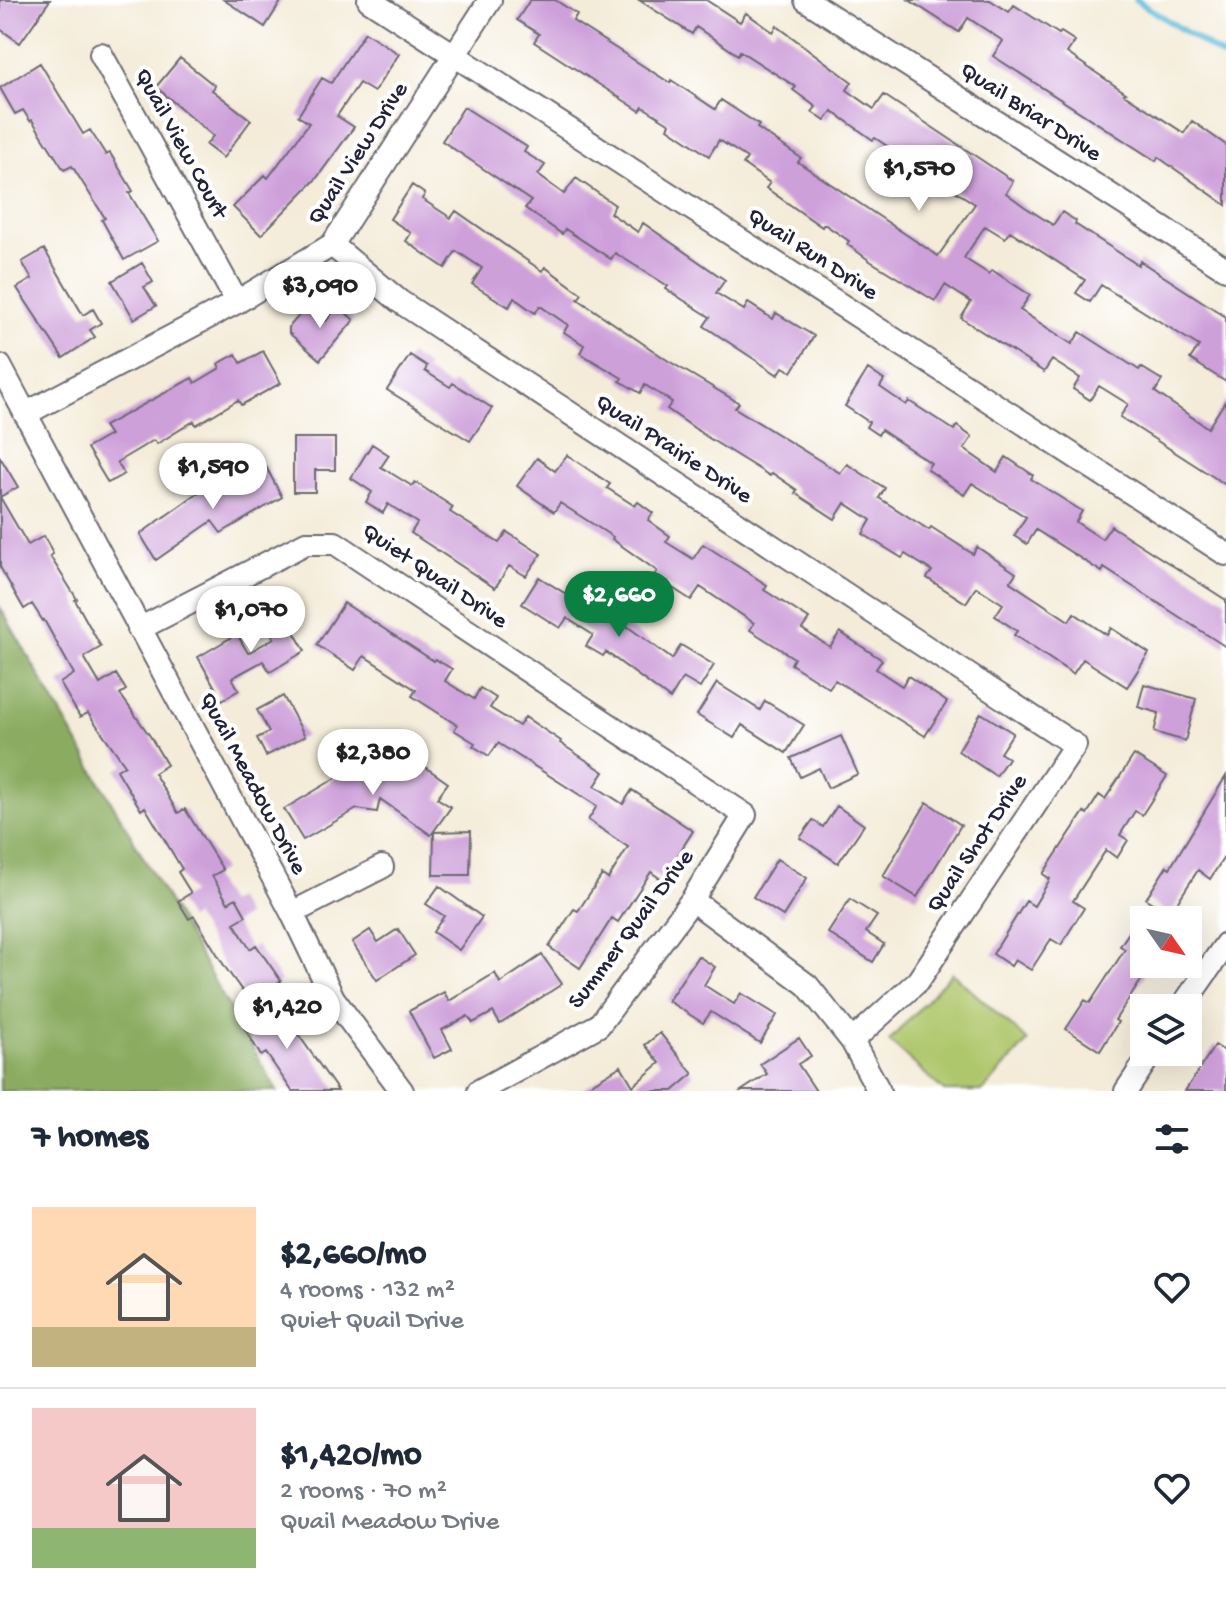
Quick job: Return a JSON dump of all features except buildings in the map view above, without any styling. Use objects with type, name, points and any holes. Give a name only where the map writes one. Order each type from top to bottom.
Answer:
[{"type":"street","name":"Quail Run Drive","points":[[369,0],[1226,554]]},
{"type":"street","name":"Quail View Drive","points":[[25,414],[237,302],[332,245],[490,0]]},
{"type":"street","name":"Quail Briar Drive","points":[[806,0],[1226,269]]},
{"type":"street","name":"Quail View Court","points":[[101,54],[237,302]]},
{"type":"street","name":"Quail Prairie Drive","points":[[332,245],[399,301],[991,691]]},
{"type":"street","name":"Quail Meadow Drive","points":[[0,366],[292,913],[333,998],[402,1091]]},
{"type":"street","name":"Quiet Quail Drive","points":[[139,629],[306,543],[335,543],[685,775]]},
{"type":"street","name":"Quail Shot Drive","points":[[852,1041],[918,981],[1075,745],[991,691]]},
{"type":"street","name":"Summer Quail Drive","points":[[479,1091],[599,1025],[692,900],[745,815],[685,775]]},
{"type":"street","points":[[292,913],[382,867]]},
{"type":"street","points":[[692,900],[807,985],[852,1041],[879,1091]]},
{"type":"street","points":[[1192,994],[1225,950]]},
{"type":"street","points":[[1126,1091],[1143,1066]]},
{"type":"green space","points":[[0,607],[277,1091],[0,1091]]},
{"type":"green space","points":[[952,973],[1028,1041],[983,1091],[944,1091],[889,1041]]},
{"type":"waterway","points":[[1136,0],[1226,58]]}]
